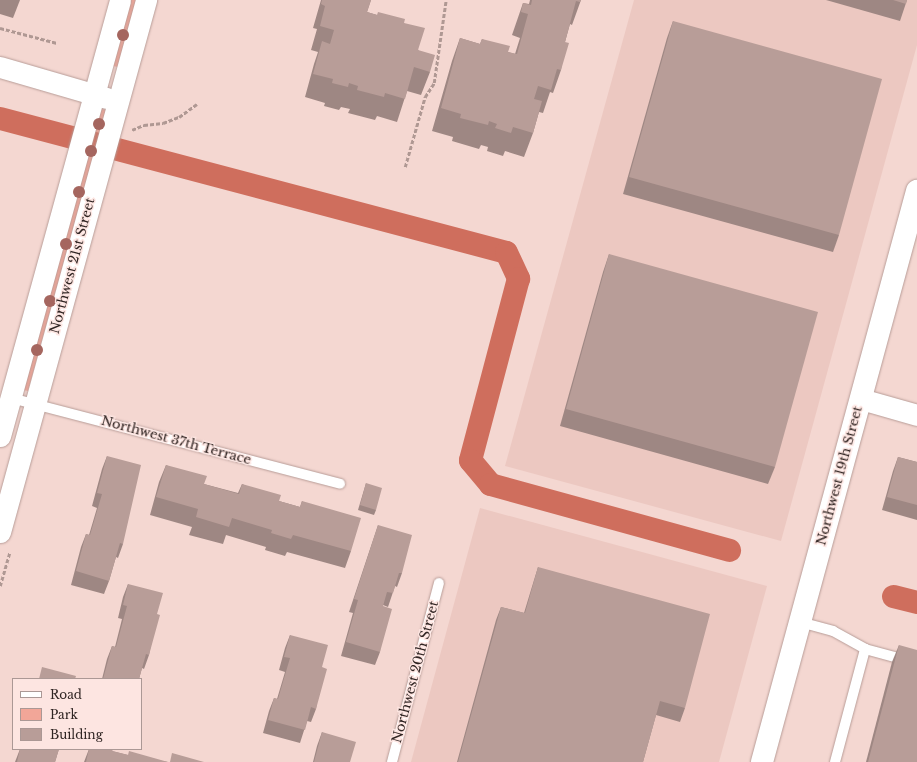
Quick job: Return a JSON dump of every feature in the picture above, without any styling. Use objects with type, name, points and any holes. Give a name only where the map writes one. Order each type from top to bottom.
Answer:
[{"type":"street","name":"Northwest 21st Street","points":[[0,436],[120,0]]},
{"type":"street","name":"Northwest 21st Street","points":[[0,532],[146,0]]},
{"type":"street","points":[[0,67],[119,101]]},
{"type":"street","name":"Northwest 19th Street","points":[[762,762],[917,190]]},
{"type":"street","points":[[861,399],[917,415]]},
{"type":"lane","name":"Northwest 37th Terrace","points":[[11,398],[340,484]]},
{"type":"lane","name":"Northwest 20th Street","points":[[392,762],[439,583]]},
{"type":"lane","points":[[800,622],[833,631],[865,649],[917,663]]},
{"type":"lane","points":[[835,762],[865,649]]},
{"type":"path","points":[[405,167],[425,98],[434,83],[446,0]]},
{"type":"path","points":[[0,28],[57,43]]},
{"type":"path","points":[[131,131],[144,125],[163,123],[179,117],[197,104]]},
{"type":"shaded area","points":[[634,0],[917,0],[917,45],[781,541],[505,466]]},
{"type":"shaded area","points":[[480,508],[767,586],[719,762],[411,762]]},
{"type":"green space","points":[[128,0],[139,0],[118,67],[113,66],[111,61]]},
{"type":"green space","points":[[102,109],[106,110],[28,391],[24,390],[22,385],[97,112]]},
{"type":"building","points":[[322,0],[371,0],[367,12],[377,15],[378,12],[405,19],[404,23],[425,28],[418,50],[435,55],[430,72],[414,67],[405,99],[385,93],[384,97],[357,90],[358,86],[349,83],[348,87],[332,83],[333,79],[313,74],[322,41],[330,44],[334,30],[320,26],[325,6],[321,4]]},
{"type":"building","points":[[532,0],[581,0],[580,2],[576,1],[565,42],[569,43],[561,70],[557,69],[551,90],[538,86],[534,99],[542,101],[533,133],[513,127],[511,133],[495,128],[497,124],[489,121],[488,125],[460,118],[461,114],[441,108],[460,38],[480,44],[482,39],[510,46],[508,52],[517,54],[528,14],[521,12],[523,3],[531,5]]},
{"type":"building","points":[[893,0],[907,0],[906,4]]},
{"type":"building","points":[[673,21],[882,79],[839,235],[629,177]]},
{"type":"building","points":[[609,254],[818,312],[775,467],[566,409]]},
{"type":"building","points":[[107,456],[141,465],[123,544],[120,543],[109,581],[76,571],[86,534],[90,535],[102,494],[97,493]]},
{"type":"building","points":[[898,457],[917,462],[917,505],[887,497]]},
{"type":"building","points":[[166,465],[207,476],[204,484],[239,494],[242,484],[281,495],[279,501],[300,507],[302,501],[361,518],[351,551],[293,535],[291,539],[271,533],[272,530],[232,518],[229,527],[196,517],[198,509],[156,497]]},
{"type":"building","points":[[366,483],[382,488],[376,510],[360,505]]},
{"type":"building","points":[[378,525],[412,535],[402,573],[399,573],[393,593],[387,592],[383,606],[392,609],[380,652],[346,642],[358,600],[354,599]]},
{"type":"building","points":[[538,567],[710,614],[685,708],[660,701],[643,762],[458,762],[501,607],[525,613]]},
{"type":"building","points":[[128,584],[163,593],[157,614],[160,615],[149,655],[146,654],[139,678],[103,678],[112,646],[116,647],[127,606],[123,605]]},
{"type":"building","points":[[290,635],[328,645],[322,667],[327,669],[316,709],[311,707],[305,730],[268,720],[274,698],[278,699],[290,658],[284,657]]},
{"type":"building","points":[[899,645],[917,650],[917,762],[868,762]]},
{"type":"building","points":[[42,667],[76,676],[75,678],[39,678]]},
{"type":"building","points":[[322,732],[356,742],[350,762],[314,762]]},
{"type":"building","points":[[20,750],[59,750],[55,762],[17,762]]},
{"type":"building","points":[[89,750],[112,750],[128,755],[129,751],[168,762],[86,762]]},
{"type":"building","points":[[172,753],[204,762],[170,762]]},
{"type":"waterway","points":[[0,118],[506,252],[518,278],[470,460],[490,484],[729,550]]},
{"type":"waterway","points":[[893,596],[917,602]]}]
